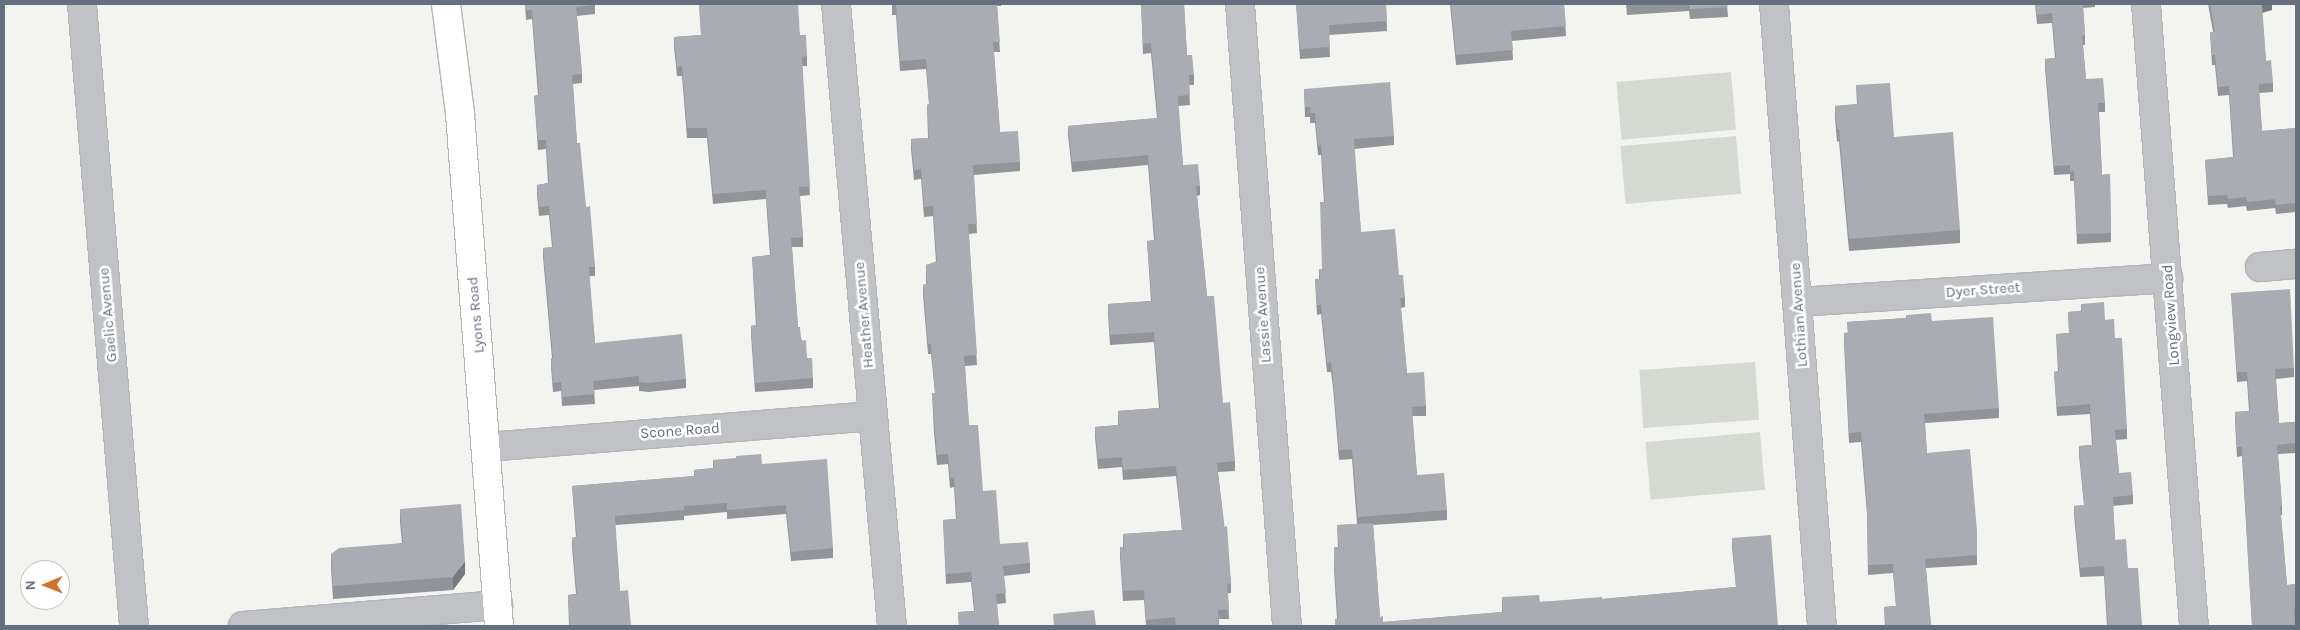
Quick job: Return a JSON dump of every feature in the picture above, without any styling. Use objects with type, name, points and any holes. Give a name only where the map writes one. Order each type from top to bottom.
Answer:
[{"type":"street","name":"Gaelic Avenue","points":[[82,4],[134,626]]},
{"type":"street","name":"Lyons Road","points":[[446,4],[460,114],[487,446],[498,616]]},
{"type":"street","name":"Heather Avenue","points":[[836,4],[892,626]]},
{"type":"street","name":"Lassie Avenue","points":[[1240,4],[1287,626]]},
{"type":"street","name":"Lothian Avenue","points":[[1774,4],[1822,626]]},
{"type":"street","name":"Longview Road","points":[[2146,4],[2194,626]]},
{"type":"street","points":[[2260,267],[2296,264]]},
{"type":"street","name":"Dyer Street","points":[[1798,302],[2168,278]]},
{"type":"street","name":"Scone Road","points":[[487,446],[872,416]]},
{"type":"street","points":[[243,626],[498,616]]},
{"type":"shaded area","points":[[1731,72],[1736,130],[1621,140],[1616,82]]},
{"type":"shaded area","points":[[1736,136],[1741,194],[1625,204],[1620,146]]},
{"type":"shaded area","points":[[1755,362],[1759,420],[1643,428],[1639,370]]},
{"type":"shaded area","points":[[1760,432],[1765,490],[1650,500],[1645,442]]},
{"type":"building","points":[[525,4],[595,4],[576,7],[582,74],[572,75],[577,143],[580,143],[586,207],[590,206],[595,267],[589,267],[595,343],[682,334],[686,379],[649,383],[639,382],[639,376],[593,381],[595,394],[562,397],[561,382],[553,383],[551,358],[553,358],[543,248],[553,247],[549,206],[539,207],[537,185],[549,183],[546,140],[538,140],[534,96],[539,95],[532,10],[526,10]]},
{"type":"building","points":[[699,4],[798,4],[800,35],[806,35],[807,56],[802,57],[810,186],[799,187],[803,237],[791,238],[798,327],[800,327],[801,341],[806,340],[807,358],[812,358],[813,378],[755,383],[751,326],[757,325],[752,257],[771,255],[766,190],[713,194],[707,128],[687,128],[682,66],[677,67],[674,37],[701,35]]},
{"type":"building","points":[[892,4],[997,4],[1000,42],[993,42],[1000,132],[1018,131],[1020,162],[973,165],[977,224],[968,224],[977,355],[964,356],[969,425],[978,425],[983,491],[996,490],[1000,544],[1028,542],[1030,563],[1003,566],[1006,593],[996,594],[999,626],[959,626],[958,612],[975,611],[971,572],[946,574],[943,520],[957,519],[954,478],[950,478],[948,454],[937,455],[932,393],[935,393],[931,344],[928,344],[923,285],[927,284],[926,265],[937,261],[933,206],[924,207],[921,169],[914,170],[911,139],[929,138],[926,59],[900,61],[896,5],[892,6]]},
{"type":"building","points":[[1141,4],[1184,4],[1187,55],[1192,55],[1194,75],[1189,75],[1190,95],[1178,96],[1183,165],[1198,164],[1200,186],[1196,186],[1207,296],[1214,296],[1223,403],[1230,402],[1235,461],[1217,463],[1224,527],[1227,526],[1231,583],[1227,584],[1229,609],[1218,610],[1219,626],[1176,626],[1175,617],[1146,620],[1144,590],[1123,591],[1120,547],[1124,547],[1123,534],[1182,530],[1176,466],[1123,470],[1122,457],[1098,459],[1095,427],[1119,425],[1118,411],[1160,408],[1154,332],[1110,335],[1108,304],[1152,301],[1147,241],[1155,240],[1148,155],[1072,162],[1068,126],[1158,118],[1151,43],[1143,44]]},
{"type":"building","points":[[1296,4],[1386,4],[1387,21],[1329,25],[1330,47],[1300,49]]},
{"type":"building","points":[[1451,4],[1564,4],[1566,26],[1511,31],[1513,50],[1456,55]]},
{"type":"building","points":[[1690,4],[1727,4],[1728,7],[1690,9]]},
{"type":"building","points":[[2036,4],[2083,4],[2085,35],[2082,36],[2086,79],[2103,78],[2105,103],[2098,103],[2102,175],[2110,174],[2111,233],[2077,234],[2074,171],[2070,172],[2070,165],[2054,166],[2045,59],[2056,58],[2052,13],[2037,15]]},
{"type":"building","points":[[2210,4],[2262,4],[2266,61],[2271,60],[2273,83],[2259,84],[2262,131],[2296,128],[2296,203],[2276,205],[2275,199],[2247,202],[2246,197],[2228,199],[2227,195],[2208,196],[2205,160],[2234,157],[2229,86],[2218,87],[2215,55],[2212,55],[2210,32],[2215,32]]},
{"type":"building","points":[[1390,82],[1394,136],[1354,139],[1361,232],[1395,229],[1399,275],[1403,275],[1405,298],[1400,298],[1407,373],[1424,372],[1426,406],[1412,407],[1417,475],[1444,473],[1447,510],[1358,517],[1352,449],[1339,450],[1331,362],[1327,363],[1321,305],[1317,305],[1315,279],[1320,279],[1319,269],[1322,269],[1320,202],[1325,202],[1321,145],[1318,145],[1315,113],[1310,113],[1310,107],[1305,107],[1304,89]]},
{"type":"building","points":[[1890,83],[1894,137],[1953,132],[1960,230],[1849,239],[1839,129],[1837,129],[1835,106],[1858,104],[1856,85]]},
{"type":"building","points":[[2290,289],[2294,368],[2275,369],[2279,423],[2296,422],[2296,443],[2277,445],[2287,585],[2296,584],[2295,626],[2252,626],[2242,447],[2237,447],[2235,412],[2250,411],[2247,372],[2237,372],[2231,293]]},
{"type":"building","points":[[2104,302],[2105,320],[2114,319],[2115,338],[2122,338],[2127,429],[2115,430],[2119,473],[2131,472],[2133,495],[2113,497],[2115,540],[2126,539],[2128,568],[2138,568],[2142,626],[2108,626],[2104,566],[2080,568],[2074,506],[2084,505],[2079,446],[2093,445],[2090,404],[2057,407],[2054,372],[2059,371],[2056,334],[2069,333],[2068,312],[2082,311],[2081,304]]},
{"type":"building","points":[[1931,313],[1932,321],[1993,317],[1999,408],[1924,414],[1927,453],[1970,449],[1977,531],[1977,555],[1925,559],[1931,626],[1886,626],[1884,607],[1896,606],[1893,564],[1868,565],[1867,504],[1861,432],[1849,433],[1844,333],[1848,332],[1847,322],[1907,318],[1906,315]]},
{"type":"building","points":[[761,454],[762,464],[827,459],[833,548],[791,552],[786,505],[727,510],[727,503],[684,506],[684,510],[615,516],[620,591],[628,590],[631,626],[570,626],[568,595],[577,594],[572,538],[577,537],[572,486],[695,476],[694,470],[714,468],[713,460]]},
{"type":"building","points":[[461,504],[465,561],[453,577],[333,586],[331,554],[339,548],[403,543],[400,509]]},
{"type":"building","points":[[1373,523],[1380,617],[1383,616],[1383,622],[1503,612],[1502,597],[1539,595],[1540,602],[1602,597],[1602,599],[1736,587],[1732,538],[1771,535],[1778,626],[1335,626],[1335,619],[1338,619],[1334,559],[1334,547],[1339,547],[1337,525]]},
{"type":"building","points":[[1094,610],[1096,626],[1054,626],[1053,614]]}]
